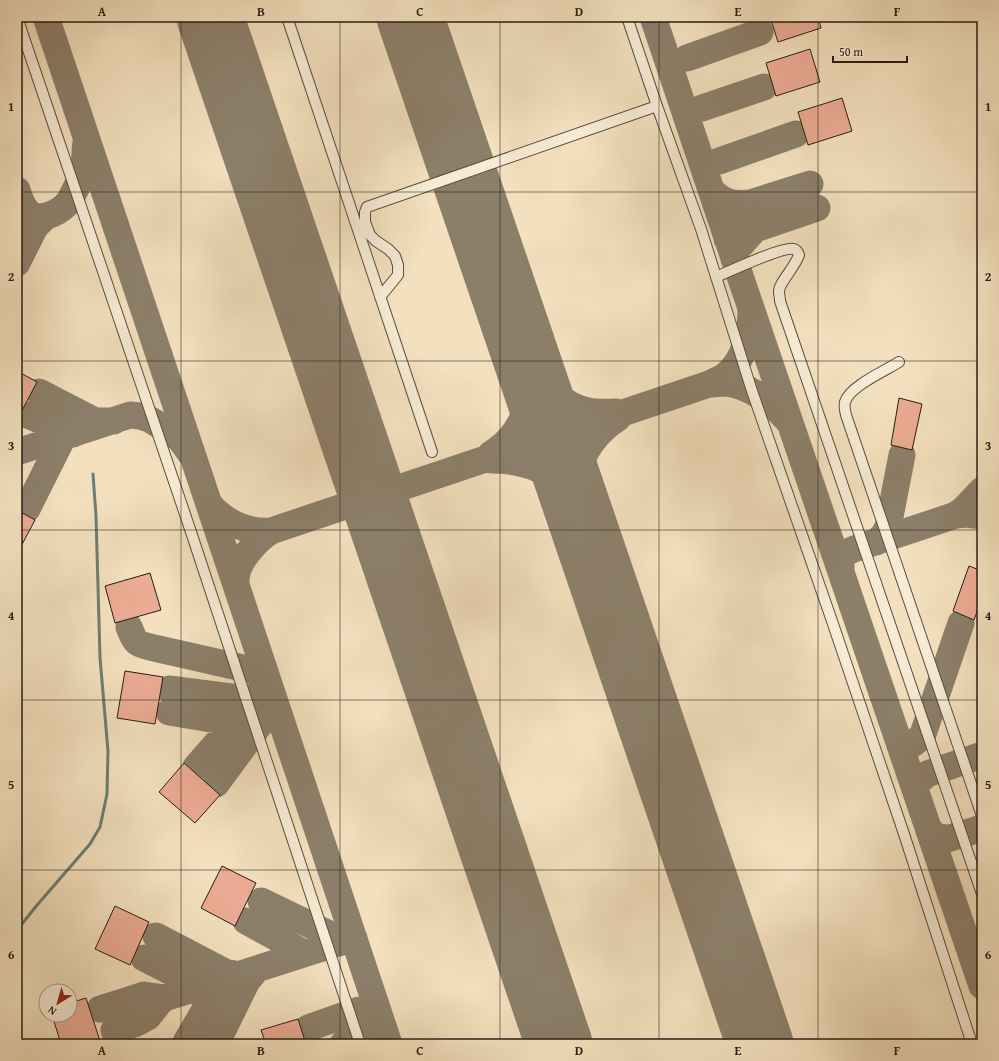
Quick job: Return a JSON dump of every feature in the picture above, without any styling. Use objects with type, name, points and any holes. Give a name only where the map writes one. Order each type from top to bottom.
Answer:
[{"type":"lane","points":[[17,17],[192,535],[360,1044]]},
{"type":"lane","points":[[287,17],[432,452]]},
{"type":"lane","points":[[626,17],[701,229],[740,357],[904,834],[972,1044]]},
{"type":"lane","points":[[380,297],[398,275],[398,265],[395,256],[370,235],[365,222],[365,212],[367,207],[657,106]]},
{"type":"lane","points":[[716,277],[737,267],[782,250],[790,248],[798,251],[799,256],[797,262],[780,284],[778,291],[780,301],[982,894]]},
{"type":"lane","points":[[899,362],[857,387],[844,403],[846,414],[982,816]]},
{"type":"building","points":[[770,17],[818,17],[821,28],[778,42]]},
{"type":"building","points":[[810,49],[820,82],[776,96],[766,63]]},
{"type":"building","points":[[842,98],[852,131],[808,145],[798,112]]},
{"type":"building","points":[[17,371],[37,382],[17,420]]},
{"type":"building","points":[[899,398],[922,404],[912,450],[891,445]]},
{"type":"building","points":[[17,510],[35,520],[17,554]]},
{"type":"building","points":[[969,566],[982,571],[982,598],[974,620],[953,611]]},
{"type":"building","points":[[150,573],[161,610],[115,623],[105,586]]},
{"type":"building","points":[[125,671],[163,677],[155,724],[117,718]]},
{"type":"building","points":[[184,763],[220,795],[195,823],[159,792]]},
{"type":"building","points":[[222,866],[256,883],[235,926],[201,908]]},
{"type":"building","points":[[115,906],[149,922],[130,965],[95,949]]},
{"type":"building","points":[[86,998],[101,1044],[61,1044],[54,1023],[78,1023],[78,1000]]},
{"type":"building","points":[[298,1019],[306,1044],[266,1044],[261,1030]]},
{"type":"waterway","points":[[17,930],[90,844],[100,827],[107,794],[108,751],[100,658],[96,516],[93,474]]},
{"type":"taxiway","points":[[46,17],[237,588],[237,572],[244,558],[254,545],[271,531],[253,530],[237,525],[222,516],[209,504]]},
{"type":"taxiway","points":[[653,17],[982,986]]},
{"type":"taxiway","points":[[687,58],[760,32]]},
{"type":"taxiway","points":[[702,108],[764,87]]},
{"type":"taxiway","points":[[719,161],[796,134]]},
{"type":"taxiway","points":[[17,190],[24,207],[32,215],[43,217],[59,211],[67,204],[74,193],[84,168],[86,143]]},
{"type":"taxiway","points":[[750,203],[810,184]]},
{"type":"taxiway","points":[[711,190],[728,202],[738,204],[750,203],[733,218],[729,226],[727,239]]},
{"type":"taxiway","points":[[755,229],[817,208]]},
{"type":"taxiway","points":[[17,263],[35,227],[46,216]]},
{"type":"taxiway","points":[[721,219],[737,228],[755,229],[738,248],[734,259]]},
{"type":"taxiway","points":[[271,531],[709,384],[726,375],[738,362],[748,337],[751,311]]},
{"type":"taxiway","points":[[528,364],[547,387],[569,404],[591,412],[616,412]]},
{"type":"taxiway","points":[[491,454],[505,444],[516,431],[524,416],[529,390],[528,364]]},
{"type":"taxiway","points":[[709,384],[725,383],[743,387],[768,402],[788,421]]},
{"type":"taxiway","points":[[39,392],[95,421],[114,421]]},
{"type":"taxiway","points":[[28,415],[73,434]]},
{"type":"taxiway","points":[[17,452],[130,415],[149,419],[169,431],[180,439],[190,453]]},
{"type":"taxiway","points":[[577,508],[576,482],[582,460],[597,436],[603,429],[618,418]]},
{"type":"taxiway","points":[[27,509],[63,437]]},
{"type":"taxiway","points":[[876,542],[883,536],[888,527],[902,455]]},
{"type":"taxiway","points":[[492,460],[521,463],[554,477],[566,488],[577,508]]},
{"type":"taxiway","points":[[956,515],[964,509],[982,490]]},
{"type":"taxiway","points":[[841,571],[841,563],[844,555],[854,549],[956,515],[967,514],[982,516]]},
{"type":"taxiway","points":[[237,588],[389,1044]]},
{"type":"taxiway","points":[[897,736],[902,743],[913,744],[923,734],[961,623]]},
{"type":"taxiway","points":[[129,627],[133,637],[140,644],[247,669],[256,672],[267,680],[255,700],[196,767]]},
{"type":"taxiway","points":[[169,689],[255,700]]},
{"type":"taxiway","points":[[169,712],[229,722],[242,715]]},
{"type":"taxiway","points":[[216,784],[263,720],[272,719],[281,722]]},
{"type":"taxiway","points":[[916,791],[917,783],[927,774],[982,755]]},
{"type":"taxiway","points":[[929,829],[934,835],[947,839],[982,828]]},
{"type":"taxiway","points":[[261,901],[331,935],[339,943]]},
{"type":"taxiway","points":[[246,921],[304,953]]},
{"type":"taxiway","points":[[156,936],[225,972],[238,975]]},
{"type":"taxiway","points":[[100,1009],[144,995],[165,998],[354,938]]},
{"type":"taxiway","points":[[144,958],[195,984],[204,986]]},
{"type":"taxiway","points":[[216,1044],[247,981],[257,969]]},
{"type":"taxiway","points":[[186,1042],[217,989],[224,980]]},
{"type":"taxiway","points":[[114,1030],[137,1023],[148,1017],[165,998]]},
{"type":"taxiway","points":[[308,1028],[359,1010],[379,1014],[371,1032],[365,1036]]},
{"type":"taxiway","points":[[343,1044],[367,1037],[377,1039],[382,1042]]},
{"type":"runway","points":[[210,17],[559,1044]]},
{"type":"runway","points":[[410,17],[760,1044]]}]
